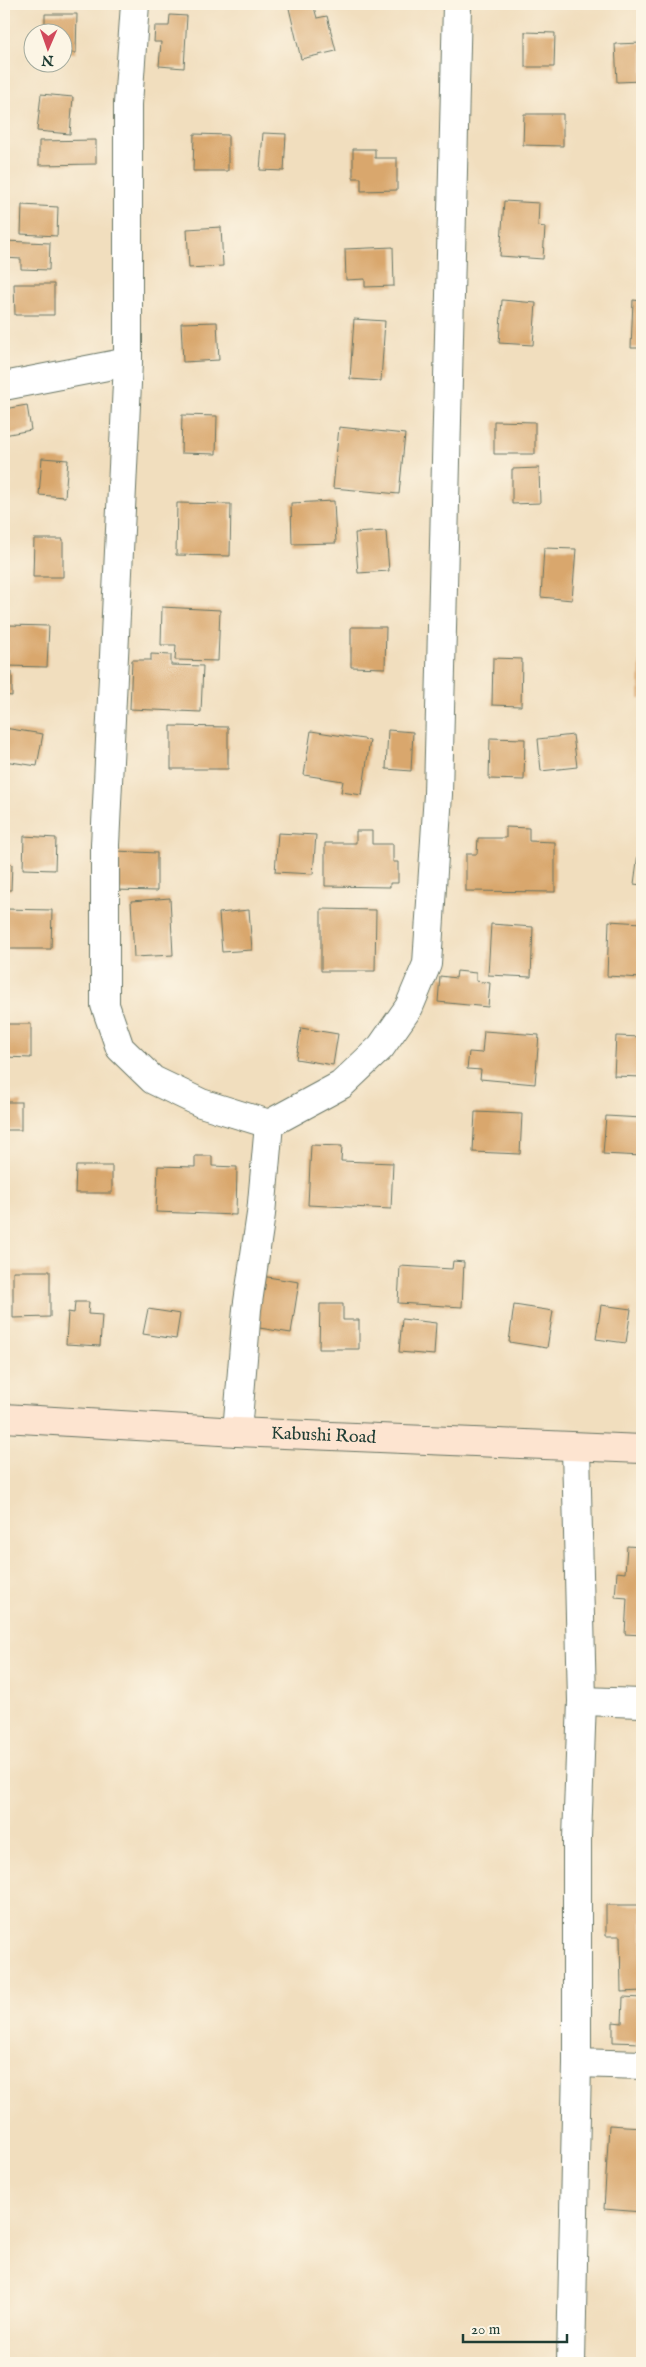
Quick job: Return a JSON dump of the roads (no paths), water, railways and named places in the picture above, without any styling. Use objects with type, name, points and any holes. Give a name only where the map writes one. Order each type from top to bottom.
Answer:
[{"type":"main road","name":"Kabushi Road","points":[[4,1418],[238,1432],[576,1448],[642,1449]]},
{"type":"street","points":[[135,4],[128,104],[128,362],[105,845],[105,1005],[120,1048],[153,1080],[201,1103],[269,1124],[341,1085],[381,1047],[409,1007],[426,964],[438,794],[457,4]]},
{"type":"street","points":[[4,386],[128,362]]},
{"type":"street","points":[[238,1432],[247,1309],[261,1214],[269,1124]]},
{"type":"street","points":[[571,2363],[577,2064],[577,1838],[582,1701],[576,1448]]},
{"type":"street","points":[[582,1701],[642,1703]]},
{"type":"street","points":[[577,2064],[642,2065]]}]
